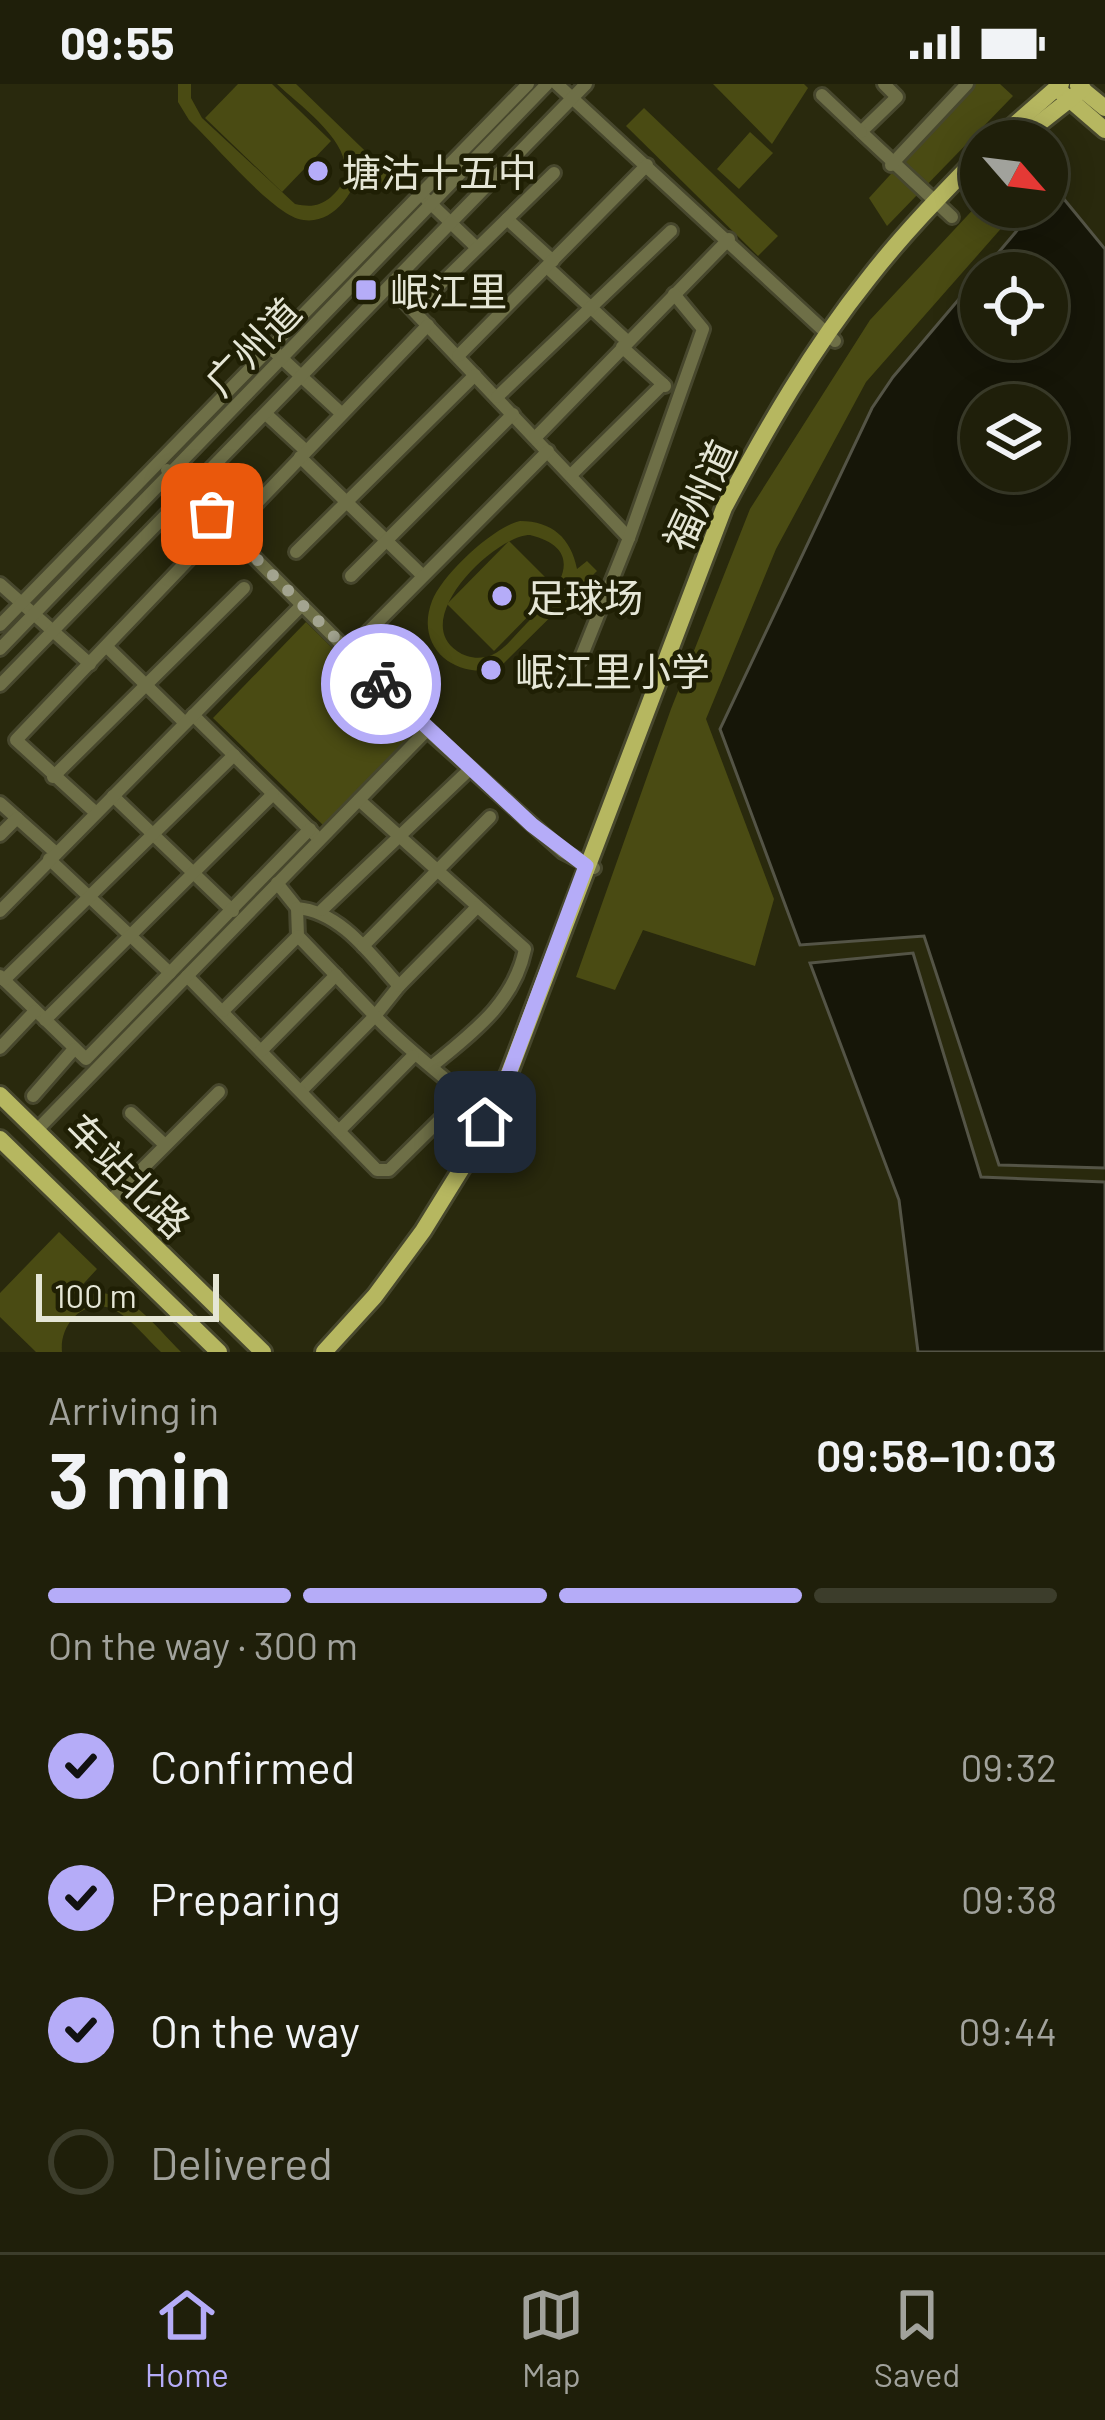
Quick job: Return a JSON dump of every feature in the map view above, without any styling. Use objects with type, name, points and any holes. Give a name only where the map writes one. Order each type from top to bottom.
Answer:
[{"type":"main road","points":[[1070,88],[1105,108]]},
{"type":"main road","points":[[1070,88],[1105,130]]},
{"type":"main road","points":[[1025,120],[1070,88]]},
{"type":"main road","points":[[1037,120],[1070,88]]},
{"type":"main road","name":"福州道","points":[[943,210],[960,185]]},
{"type":"main road","name":"福州道","points":[[324,1352],[376,1296],[423,1231],[462,1168],[509,1073],[724,508],[778,410],[832,337],[867,279],[960,193]]},
{"type":"main road","name":"福州道","points":[[340,1352],[379,1307],[460,1189],[517,1077],[590,867]]},
{"type":"main road","name":"车站北路","points":[[0,1095],[263,1352]]},
{"type":"main road","name":"车站北路","points":[[0,1139],[218,1352]]},
{"type":"street","name":"广州道","points":[[426,199],[528,84]]},
{"type":"street","name":"广州道","points":[[0,650],[170,473],[276,354],[426,199],[547,84]]},
{"type":"street","points":[[557,84],[832,337]]},
{"type":"street","points":[[0,685],[586,84]]},
{"type":"street","points":[[884,84],[897,98]]},
{"type":"street","points":[[861,132],[912,84]]},
{"type":"street","points":[[892,164],[967,84]]},
{"type":"street","points":[[822,94],[943,210]]},
{"type":"street","points":[[458,356],[647,165]]},
{"type":"street","points":[[414,310],[554,173]]},
{"type":"street","points":[[426,199],[477,248]]},
{"type":"street","points":[[507,219],[677,397]]},
{"type":"street","points":[[497,397],[670,231]]},
{"type":"street","points":[[535,438],[729,239]]},
{"type":"street","points":[[391,286],[629,538]]},
{"type":"street","points":[[580,660],[704,329],[674,294]]},
{"type":"street","points":[[229,532],[428,325]]},
{"type":"street","name":"广州道","points":[[0,626],[158,461],[276,354]]},
{"type":"street","points":[[276,354],[342,414]]},
{"type":"street","points":[[296,552],[475,375]]},
{"type":"street","points":[[571,476],[663,384]]},
{"type":"street","points":[[266,414],[423,576]]},
{"type":"street","points":[[351,576],[513,414]]},
{"type":"street","points":[[349,651],[548,452]]},
{"type":"street","points":[[158,461],[427,730],[563,852],[590,867]]},
{"type":"street","points":[[96,813],[16,740],[212,535]]},
{"type":"street","points":[[0,584],[90,664]]},
{"type":"street","points":[[53,777],[244,588]]},
{"type":"street","points":[[0,910],[302,605]]},
{"type":"street","points":[[107,647],[146,685],[234,755],[315,835]]},
{"type":"street","points":[[234,755],[2,978],[86,1059],[233,911],[359,800],[427,730]]},
{"type":"street","points":[[322,910],[470,770]]},
{"type":"street","points":[[0,1048],[128,935],[273,794]]},
{"type":"street","points":[[113,796],[233,911]]},
{"type":"street","points":[[359,800],[524,949],[521,968],[494,1014],[432,1066]]},
{"type":"street","points":[[0,802],[89,897],[170,973]]},
{"type":"street","points":[[363,946],[490,817]]},
{"type":"street","points":[[0,835],[17,818]]},
{"type":"street","points":[[37,1130],[278,884],[315,835]]},
{"type":"street","points":[[278,884],[297,908],[298,936],[412,1056],[432,1066],[488,1115]]},
{"type":"street","points":[[301,1091],[478,907]]},
{"type":"street","points":[[297,908],[322,910],[399,986]]},
{"type":"street","points":[[223,1011],[298,936]]},
{"type":"street","points":[[261,1052],[336,975]]},
{"type":"street","points":[[187,976],[376,1170],[389,1170],[465,1095]]},
{"type":"street","points":[[32,1096],[74,1048]]},
{"type":"street","points":[[339,1131],[412,1056]]},
{"type":"street","points":[[109,1202],[219,1092]]},
{"type":"street","points":[[131,1113],[165,1145]]},
{"type":"shaded area","points":[[178,84],[191,84],[191,98],[202,118],[295,204],[314,205],[331,197],[343,182],[345,166],[331,135],[277,84],[296,84],[392,177],[382,187],[360,165],[352,190],[335,210],[312,220],[286,213],[189,120],[178,102]]},
{"type":"shaded area","points":[[238,84],[272,84],[331,141],[282,192],[205,118]]},
{"type":"shaded area","points":[[713,84],[804,84],[808,88],[772,144]]},
{"type":"shaded area","points":[[973,84],[1000,84],[1013,96],[990,120],[960,120],[960,151],[887,226],[869,198]]},
{"type":"shaded area","points":[[644,108],[778,236],[758,256],[626,126]]},
{"type":"shaded area","points":[[750,132],[773,153],[739,189],[717,169]]},
{"type":"shaded area","points":[[1068,204],[1105,249],[1105,1168],[999,1165],[924,936],[800,945],[720,729],[872,408],[960,298],[960,360],[1068,360],[1068,252],[999,252],[1019,228],[1068,228]]},
{"type":"shaded area","points":[[960,224],[960,228],[1002,228],[980,252],[960,252],[960,275],[866,382],[776,549],[706,719],[774,899],[755,966],[643,930],[615,990],[576,977],[671,709],[750,509],[870,320]]},
{"type":"shaded area","points":[[520,521],[551,528],[565,540],[577,569],[587,561],[597,571],[499,668],[468,669],[443,657],[434,646],[428,618],[432,601],[457,566]],"holes":[[[530,535],[549,542],[564,563],[547,601],[497,652],[478,658],[457,651],[445,637],[443,619],[462,581],[515,539]]]},
{"type":"shaded area","name":"足球场","points":[[509,541],[556,588],[494,651],[447,604]]},
{"type":"shaded area","points":[[306,622],[416,731],[324,826],[213,718]]},
{"type":"shaded area","points":[[913,953],[981,1177],[1105,1182],[1105,1352],[918,1352],[899,1200],[810,963]]},
{"type":"shaded area","points":[[59,1232],[97,1269],[64,1305],[100,1293],[115,1296],[142,1313],[181,1352],[161,1352],[130,1321],[107,1307],[86,1309],[70,1321],[62,1352],[36,1352],[0,1317],[0,1293]]},
{"type":"way so far","points":[[212,514],[381,684]]},
{"type":"place","name":"塘沽十五中","points":[[318,171]]},
{"type":"place","name":"岷江里","points":[[366,290]]},
{"type":"place","name":"足球场","points":[[502,596]]},
{"type":"place","name":"岷江里小学","points":[[491,670]]},
{"type":"route","points":[[381,684],[532,825],[586,866],[509,1073],[485,1122]]}]
